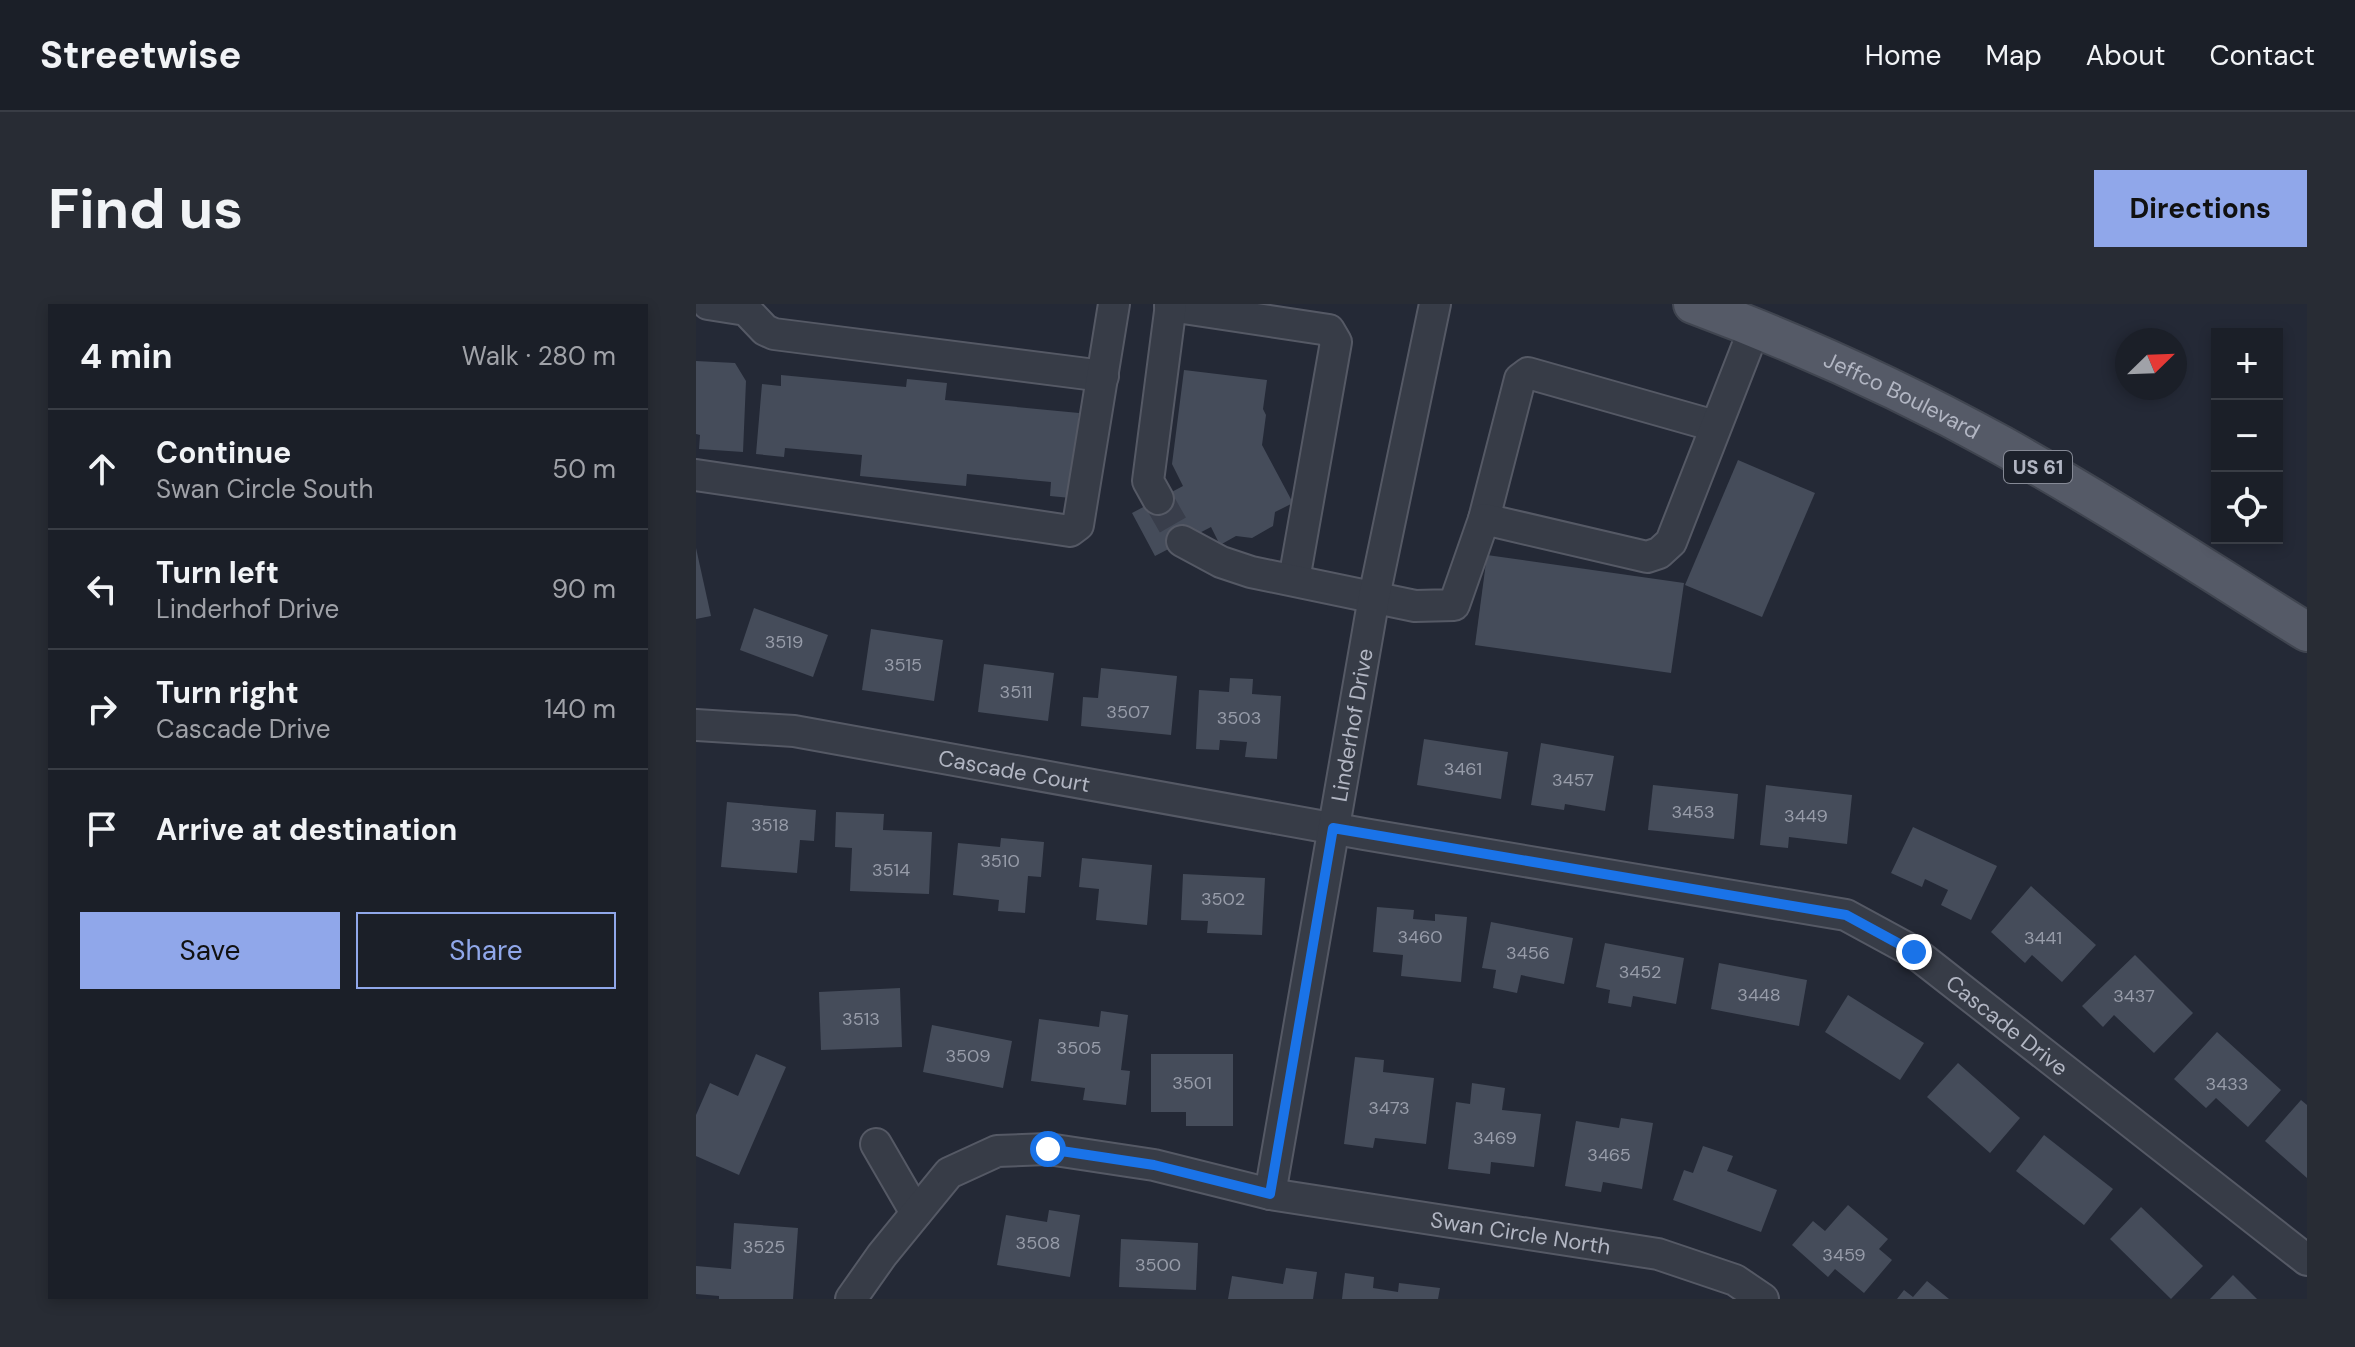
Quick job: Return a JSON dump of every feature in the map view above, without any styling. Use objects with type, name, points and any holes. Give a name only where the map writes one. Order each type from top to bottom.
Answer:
[{"type":"main road","name":"Jeffco Boulevard","points":[[1693,304],[1755,327],[1901,394],[2002,446],[2307,632]]},
{"type":"street","points":[[696,475],[1070,531],[1078,525],[1114,304]]},
{"type":"street","name":"Linderhof Drive","points":[[1270,1194],[1374,597],[1435,304]]},
{"type":"street","points":[[708,305],[746,307],[765,330],[774,334],[1103,376]]},
{"type":"street","points":[[1158,499],[1148,481],[1170,305],[1329,330],[1336,342],[1294,580]]},
{"type":"street","points":[[1484,519],[1647,557],[1659,553],[1671,542],[1755,327]]},
{"type":"street","points":[[1182,541],[1221,562],[1251,572],[1415,606],[1454,605],[1484,519],[1520,379],[1528,373],[1715,426]]},
{"type":"street","name":"Cascade Court","points":[[696,725],[794,731],[1333,828]]},
{"type":"street","name":"Cascade Drive","points":[[1333,828],[1846,915],[1914,952],[2307,1260]]},
{"type":"street","points":[[876,1144],[916,1213]]},
{"type":"street","name":"Swan Circle North","points":[[851,1299],[949,1173],[997,1151],[1048,1149],[1154,1165],[1270,1194],[1658,1254],[1735,1280],[1763,1299]]},
{"type":"building","points":[[696,361],[735,363],[746,381],[743,452],[699,449],[700,435],[696,434]]},
{"type":"building","points":[[1184,370],[1267,380],[1262,445],[1293,503],[1275,512],[1273,526],[1252,538],[1236,536],[1220,545],[1211,527],[1155,556],[1132,513],[1183,486],[1172,464]]},
{"type":"building","points":[[781,375],[906,387],[907,379],[947,383],[945,400],[1079,413],[1071,498],[1050,496],[1051,482],[967,474],[966,486],[860,476],[862,455],[785,448],[784,457],[756,454],[762,384],[781,386]]},
{"type":"building","points":[[1738,460],[1815,493],[1762,617],[1685,585]]},
{"type":"building","points":[[696,548],[711,616],[696,619]]},
{"type":"building","points":[[1487,555],[1684,583],[1671,673],[1475,645]]},
{"type":"building","points":[[754,608],[828,635],[813,677],[740,650]]},
{"type":"building","points":[[871,629],[943,640],[934,701],[862,690]]},
{"type":"building","points":[[984,664],[1054,673],[1048,721],[978,712]]},
{"type":"building","points":[[1101,668],[1177,676],[1171,735],[1081,726],[1083,697],[1098,698]]},
{"type":"building","points":[[1230,678],[1253,679],[1252,694],[1281,696],[1277,759],[1245,757],[1247,742],[1220,740],[1219,750],[1196,749],[1199,690],[1229,692]]},
{"type":"building","points":[[1424,739],[1508,752],[1501,799],[1417,785]]},
{"type":"building","points":[[1541,743],[1614,756],[1605,811],[1565,804],[1564,810],[1531,805]]},
{"type":"building","points":[[1653,785],[1738,794],[1734,839],[1648,830]]},
{"type":"building","points":[[1766,785],[1852,795],[1847,844],[1789,837],[1788,848],[1760,845]]},
{"type":"building","points":[[727,802],[816,810],[814,841],[800,840],[797,873],[721,867]]},
{"type":"building","points":[[836,812],[884,814],[883,830],[932,832],[929,894],[850,891],[852,848],[835,847]]},
{"type":"building","points":[[1913,827],[1997,866],[1971,920],[1941,905],[1948,890],[1925,879],[1922,887],[1891,873]]},
{"type":"building","points":[[1001,838],[1044,842],[1041,877],[1028,876],[1025,913],[998,911],[999,900],[953,895],[958,843],[1000,847]]},
{"type":"building","points":[[1082,858],[1152,865],[1147,925],[1096,920],[1099,889],[1079,887]]},
{"type":"building","points":[[1183,874],[1265,878],[1262,935],[1207,933],[1208,921],[1181,920]]},
{"type":"building","points":[[2031,886],[2096,945],[2062,982],[2032,955],[2025,963],[1991,932]]},
{"type":"building","points":[[1377,907],[1414,910],[1413,919],[1435,921],[1435,914],[1467,917],[1461,982],[1401,976],[1403,955],[1373,952]]},
{"type":"building","points":[[1491,922],[1573,938],[1564,984],[1521,975],[1517,993],[1493,988],[1496,970],[1482,968]]},
{"type":"building","points":[[1605,943],[1684,958],[1676,1004],[1633,996],[1631,1007],[1608,1003],[1610,990],[1596,987]]},
{"type":"building","points":[[2135,955],[2193,1013],[2154,1053],[2114,1015],[2103,1027],[2082,1006]]},
{"type":"building","points":[[1719,963],[1807,980],[1799,1026],[1711,1009]]},
{"type":"building","points":[[900,988],[902,1047],[821,1050],[819,992]]},
{"type":"building","points":[[1848,995],[1924,1043],[1900,1080],[1825,1032]]},
{"type":"building","points":[[1101,1011],[1128,1015],[1121,1070],[1130,1071],[1126,1105],[1083,1100],[1085,1088],[1031,1081],[1039,1019],[1099,1027]]},
{"type":"building","points":[[932,1025],[1012,1041],[1003,1088],[923,1072]]},
{"type":"building","points":[[2217,1032],[2281,1090],[2248,1127],[2216,1098],[2206,1108],[2174,1079]]},
{"type":"building","points":[[756,1054],[786,1067],[739,1175],[696,1156],[696,1115],[710,1083],[738,1096]]},
{"type":"building","points":[[1151,1054],[1233,1054],[1233,1126],[1186,1126],[1186,1112],[1151,1112]]},
{"type":"building","points":[[1355,1057],[1384,1060],[1383,1072],[1434,1078],[1426,1144],[1375,1138],[1373,1148],[1344,1144]]},
{"type":"building","points":[[1958,1063],[2020,1118],[1990,1153],[1927,1097]]},
{"type":"building","points":[[1472,1083],[1505,1088],[1502,1110],[1541,1114],[1534,1167],[1491,1162],[1490,1174],[1448,1169],[1456,1102],[1470,1104]]},
{"type":"building","points":[[2301,1100],[2307,1105],[2307,1178],[2265,1141]]},
{"type":"building","points":[[1621,1118],[1653,1123],[1642,1189],[1603,1182],[1601,1192],[1565,1186],[1576,1121],[1619,1128]]},
{"type":"building","points":[[2044,1135],[2113,1189],[2084,1225],[2016,1171]]},
{"type":"building","points":[[1703,1146],[1733,1156],[1727,1171],[1777,1190],[1761,1232],[1673,1200],[1684,1170],[1693,1173]]},
{"type":"building","points":[[1848,1205],[1888,1239],[1879,1249],[1892,1260],[1864,1293],[1835,1269],[1828,1277],[1792,1245],[1813,1221],[1825,1231]]},
{"type":"building","points":[[2141,1207],[2203,1266],[2171,1299],[2110,1239]]},
{"type":"building","points":[[1049,1210],[1080,1215],[1070,1277],[997,1265],[1006,1215],[1047,1222]]},
{"type":"building","points":[[734,1223],[798,1228],[793,1299],[719,1299],[719,1296],[696,1294],[696,1266],[731,1269]]},
{"type":"building","points":[[1121,1239],[1198,1243],[1196,1290],[1119,1287]]},
{"type":"building","points":[[1286,1268],[1317,1272],[1313,1299],[1228,1299],[1232,1276],[1283,1284]]},
{"type":"building","points":[[1345,1273],[1374,1277],[1373,1288],[1398,1292],[1399,1283],[1440,1288],[1438,1299],[1342,1299]]},
{"type":"building","points":[[2233,1275],[2257,1299],[2210,1299]]},
{"type":"building","points":[[1927,1281],[1949,1299],[1897,1299],[1904,1290],[1913,1297]]},
{"type":"tunnel","points":[[1158,499],[1182,541]]},
{"type":"route","points":[[1048,1149],[1154,1165],[1270,1194],[1333,828],[1846,915],[1914,952]]}]
